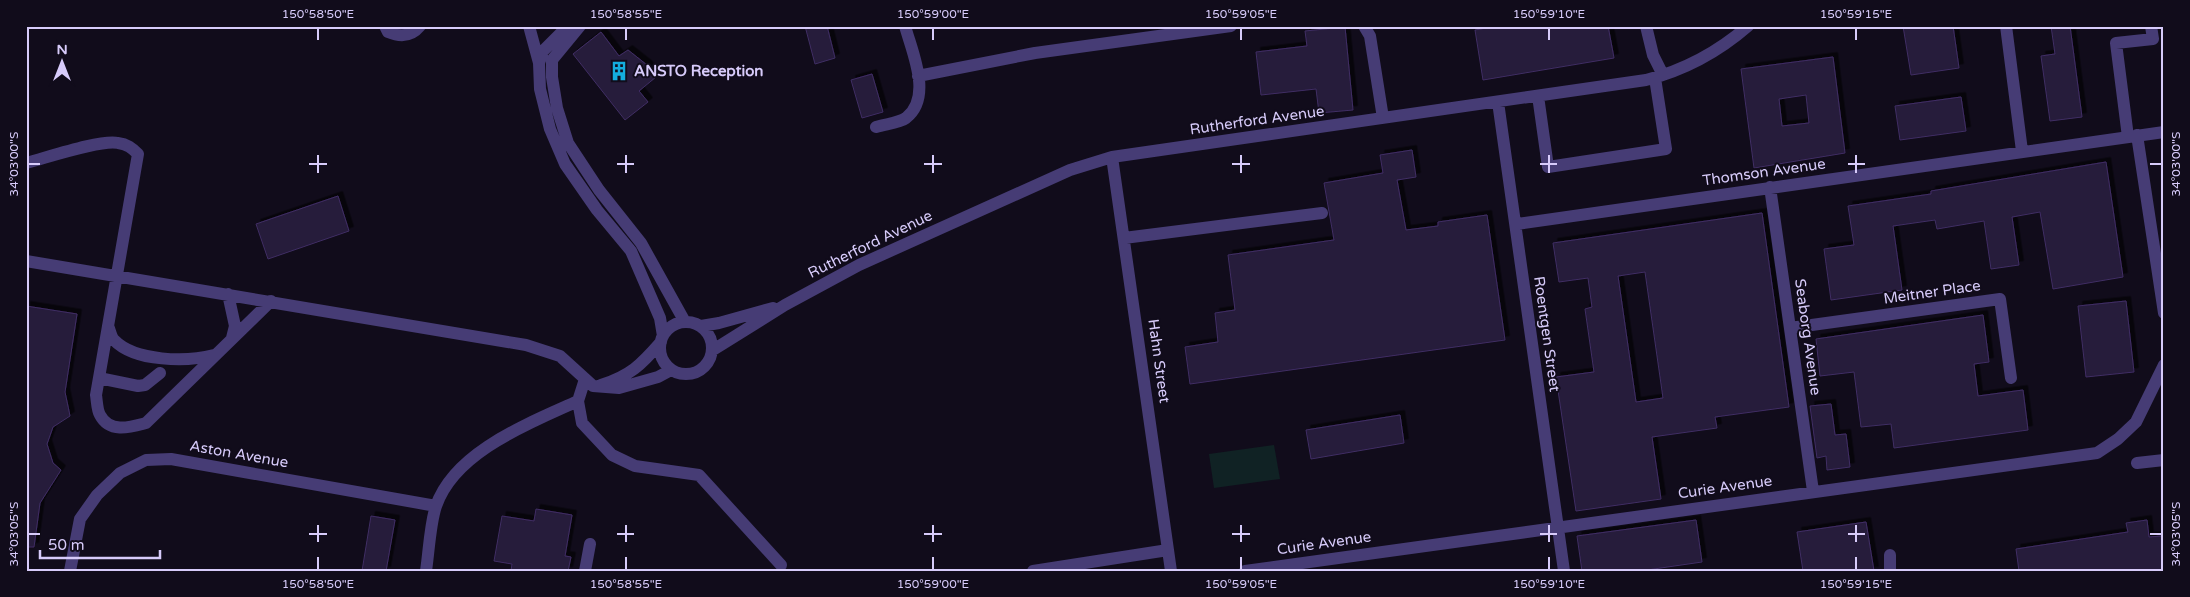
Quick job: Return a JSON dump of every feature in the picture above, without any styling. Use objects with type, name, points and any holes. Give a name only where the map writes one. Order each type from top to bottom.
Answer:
[{"type":"lane","points":[[386,26],[388,32],[399,36],[415,32],[420,26]]},
{"type":"lane","points":[[529,26],[539,63],[540,89],[550,129],[565,164],[597,210],[631,251],[660,318],[662,339],[662,358],[671,370],[678,373],[694,374],[707,365],[713,350],[710,337],[701,326],[685,322],[669,329],[662,339],[639,367],[615,380],[589,383]]},
{"type":"lane","points":[[539,63],[544,51],[568,26]]},
{"type":"lane","points":[[580,26],[552,60],[552,77],[557,108],[568,143],[599,190],[641,243],[685,322]]},
{"type":"lane","points":[[876,127],[906,118],[916,104],[920,86],[905,26]]},
{"type":"lane","points":[[918,76],[1035,53],[1232,26]]},
{"type":"lane","points":[[1364,26],[1370,36],[1383,118]]},
{"type":"lane","points":[[1538,96],[1548,167],[1666,149],[1659,76],[1646,26]]},
{"type":"lane","name":"Rutherford Avenue","points":[[713,350],[785,304],[859,265],[1070,170],[1112,156],[1498,102],[1659,76],[1688,66],[1714,53],[1748,26]]},
{"type":"lane","points":[[2006,26],[2022,151]]},
{"type":"lane","points":[[2151,26],[2153,39],[2116,43],[2164,314]]},
{"type":"lane","name":"Roentgen Street","points":[[1498,102],[1517,224],[1564,571]]},
{"type":"lane","name":"Thomson Avenue","points":[[1517,224],[2164,132]]},
{"type":"lane","points":[[26,163],[116,142],[130,146],[138,154],[96,395],[100,415],[110,426],[123,429],[146,423],[270,301]]},
{"type":"lane","name":"Hahn Street","points":[[1112,156],[1171,571]]},
{"type":"lane","name":"Seaborg Avenue","points":[[1770,187],[1813,491]]},
{"type":"lane","points":[[1124,238],[1322,214]]},
{"type":"lane","points":[[26,261],[526,345],[560,356],[589,383],[619,388],[658,377],[671,370]]},
{"type":"lane","points":[[228,294],[235,326],[232,338]]},
{"type":"lane","name":"Meitner Place","points":[[1790,328],[2000,299],[2011,378]]},
{"type":"lane","name":"Rutherford Avenue","points":[[701,326],[719,323],[785,304]]},
{"type":"lane","points":[[108,326],[114,339],[132,352],[179,361],[214,355]]},
{"type":"lane","name":"Curie Avenue","points":[[1245,571],[2097,453],[2118,439],[2136,422],[2164,365]]},
{"type":"lane","points":[[99,378],[138,386],[145,385],[160,373]]},
{"type":"lane","points":[[426,571],[436,506],[446,487],[460,471],[488,446],[520,428],[578,401],[589,383]]},
{"type":"lane","points":[[578,401],[582,423],[612,455],[635,466],[698,475],[781,565]]},
{"type":"lane","name":"Aston Avenue","points":[[70,571],[80,518],[97,495],[120,473],[146,460],[171,459],[436,506]]},
{"type":"lane","points":[[2137,463],[2164,460]]},
{"type":"lane","points":[[585,571],[590,544]]},
{"type":"lane","points":[[1032,571],[1168,550]]},
{"type":"lane","points":[[1890,555],[1890,571]]},
{"type":"shaded area","points":[[1274,445],[1280,479],[1214,488],[1209,454]]},
{"type":"building","points":[[805,26],[827,26],[835,58],[815,64]]},
{"type":"building","points":[[1499,26],[1608,26],[1614,58],[1483,80],[1475,30]]},
{"type":"building","points":[[1903,26],[1953,26],[1959,68],[1911,75]]},
{"type":"building","points":[[2051,26],[2070,26],[2082,117],[2050,121],[2041,56],[2055,54]]},
{"type":"building","points":[[1345,27],[1353,110],[1319,113],[1316,89],[1261,95],[1256,52],[1307,46],[1305,31]]},
{"type":"building","name":"ANSTO Reception","points":[[601,32],[619,56],[628,50],[647,65],[656,77],[639,91],[648,102],[625,120],[573,54]]},
{"type":"building","points":[[1833,57],[1845,153],[1754,168],[1741,69]],"holes":[[[1806,95],[1809,123],[1782,126],[1779,99]]]},
{"type":"building","points":[[872,74],[883,112],[862,118],[851,80]]},
{"type":"building","points":[[1961,97],[1966,131],[1900,140],[1895,106]]},
{"type":"building","points":[[1412,150],[1416,177],[1397,180],[1406,230],[1438,226],[1438,222],[1487,215],[1505,340],[1190,384],[1185,347],[1218,342],[1215,313],[1235,310],[1228,255],[1334,240],[1324,183],[1383,173],[1380,155]]},
{"type":"building","points":[[2106,162],[2123,277],[2053,289],[2040,212],[2012,217],[2019,265],[1991,269],[1984,221],[1937,229],[1935,220],[1893,226],[1902,290],[1831,300],[1824,249],[1854,245],[1848,206],[1931,194],[1931,191]]},
{"type":"building","points":[[338,196],[349,231],[268,259],[256,224]]},
{"type":"building","points":[[1762,213],[1789,407],[1715,417],[1717,428],[1652,437],[1661,499],[1576,511],[1556,377],[1594,372],[1585,309],[1592,307],[1588,278],[1559,282],[1553,243]],"holes":[[[1645,272],[1663,398],[1636,402],[1618,276]]]},
{"type":"building","points":[[2126,301],[2134,372],[2086,377],[2078,306]]},
{"type":"building","points":[[26,306],[77,314],[65,392],[70,416],[53,427],[47,444],[53,463],[61,470],[40,503],[34,547],[26,547]]},
{"type":"building","points":[[1983,315],[1989,362],[1974,364],[1978,396],[2023,390],[2028,430],[1894,448],[1891,424],[1861,427],[1854,372],[1820,376],[1816,339]]},
{"type":"building","points":[[1831,404],[1835,435],[1846,434],[1850,467],[1827,470],[1826,456],[1817,458],[1810,406]]},
{"type":"building","points":[[1400,415],[1404,443],[1311,459],[1306,430]]},
{"type":"building","points":[[536,509],[572,515],[565,556],[571,557],[568,571],[511,571],[512,564],[494,561],[502,516],[534,521]]},
{"type":"building","points":[[371,516],[395,520],[386,571],[362,571]]},
{"type":"building","points":[[1696,520],[1702,562],[1640,571],[1582,571],[1577,536]]},
{"type":"building","points":[[2147,520],[2149,537],[2162,536],[2164,571],[2019,571],[2016,549],[2128,532],[2126,523]]},
{"type":"building","points":[[1866,522],[1874,571],[1803,571],[1797,532]]},
{"type":"place","name":"ANSTO Reception","points":[[619,71]]}]
